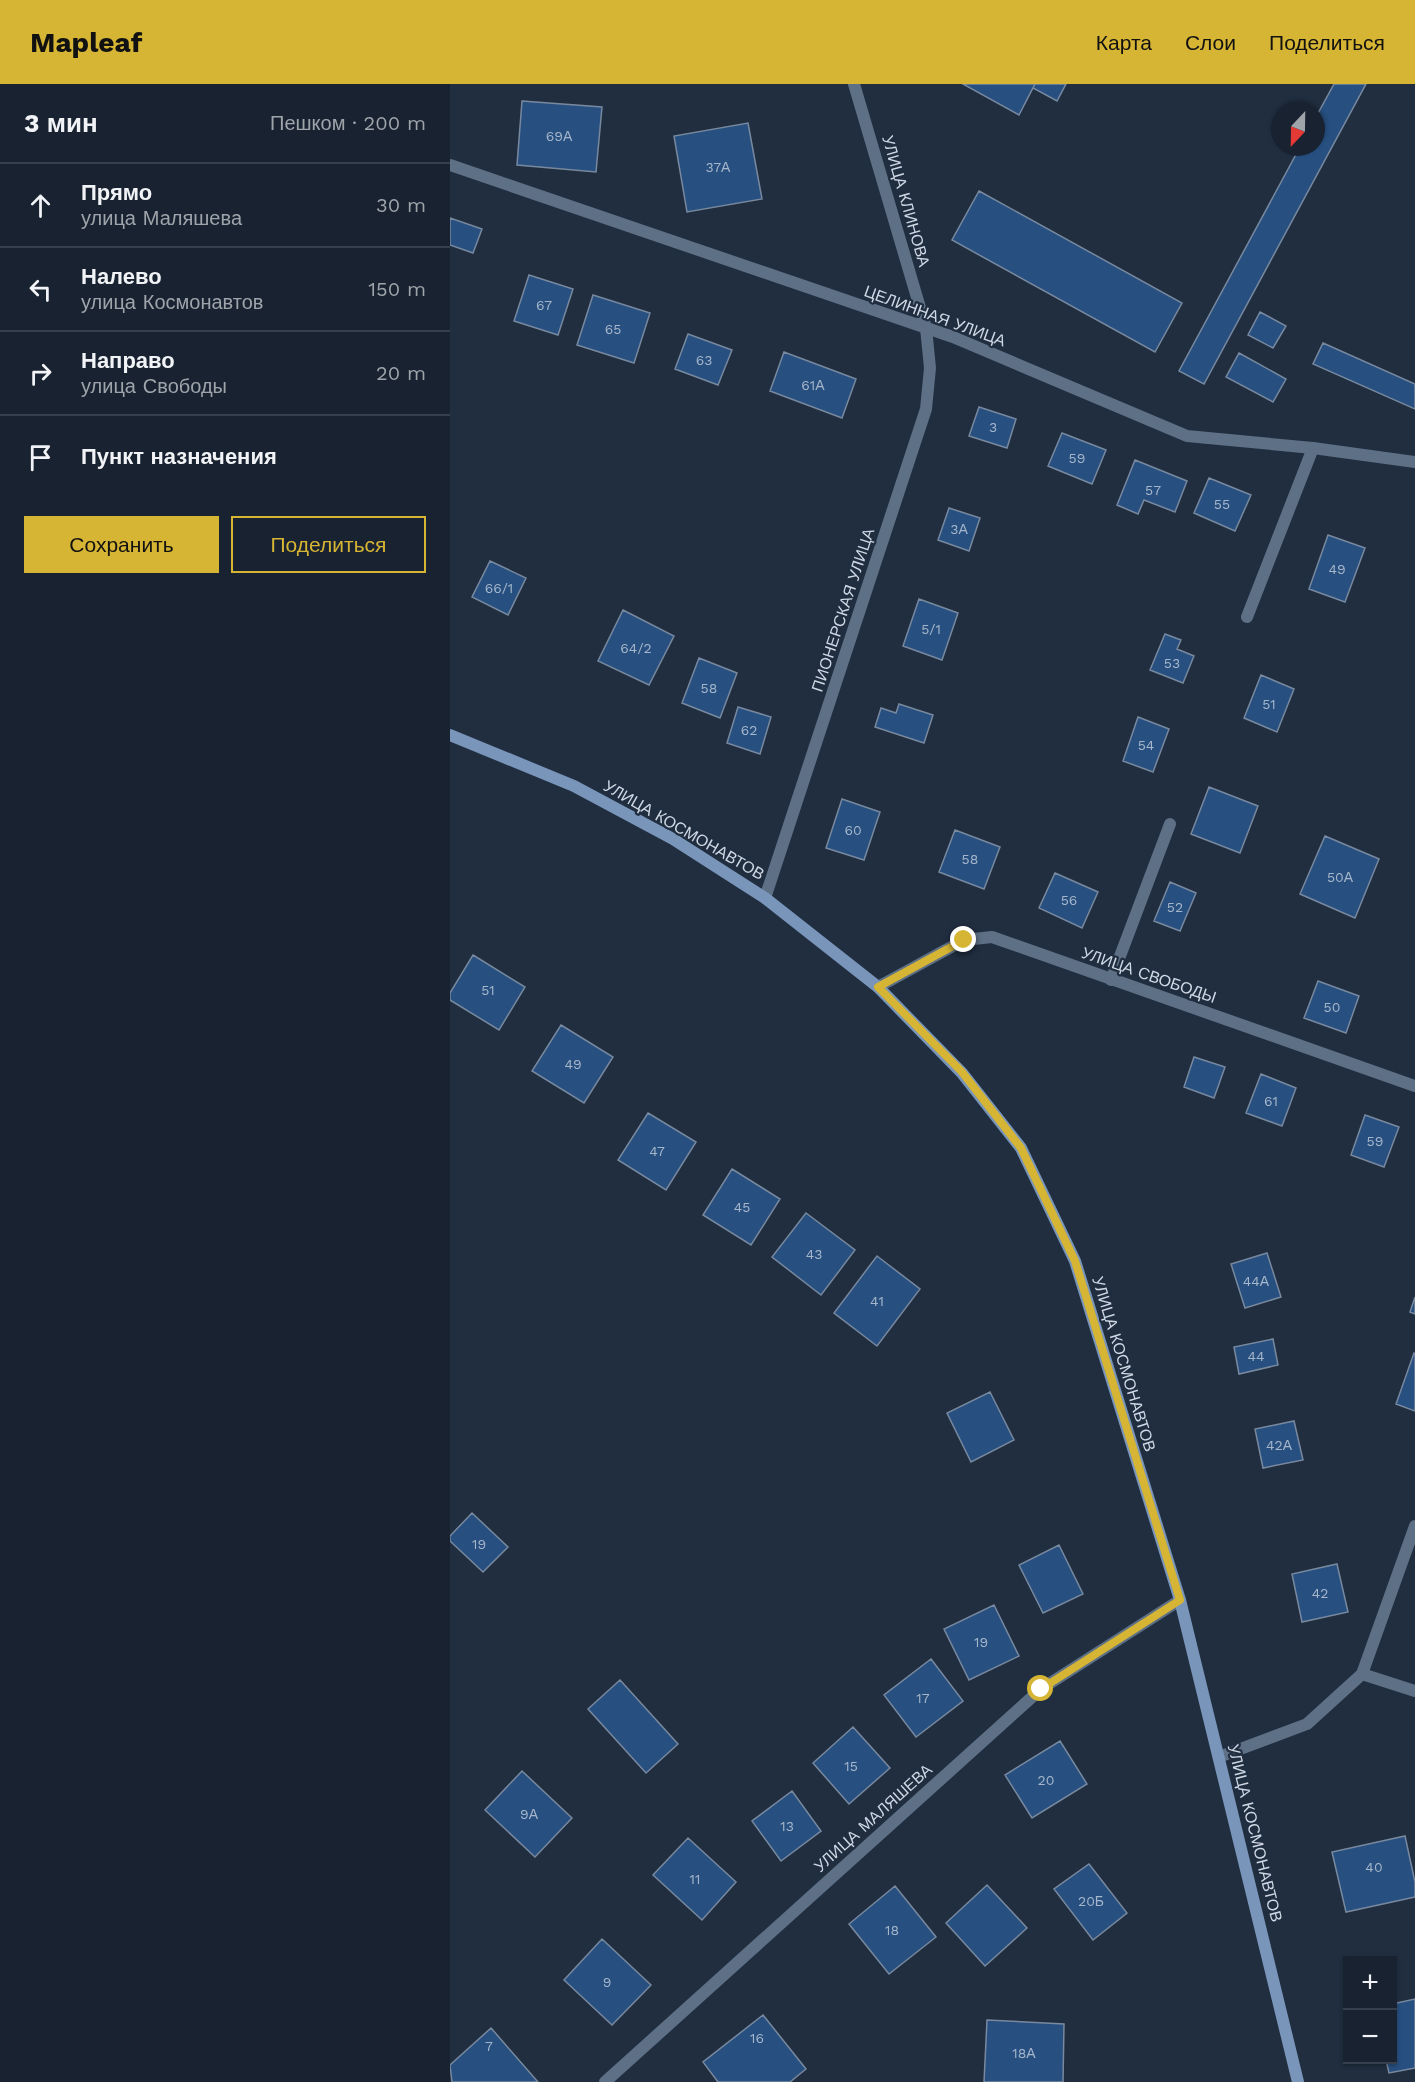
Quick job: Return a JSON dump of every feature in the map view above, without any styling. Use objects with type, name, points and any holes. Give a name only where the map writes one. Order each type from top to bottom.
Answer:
[{"type":"main road","name":"УЛИЦА КОСМОНАВТОВ","points":[[450,735],[574,786],[673,839],[765,897],[878,987],[962,1072],[1021,1148],[1075,1261],[1180,1600],[1298,2082]]},
{"type":"street","name":"УЛИЦА КЛИНОВА","points":[[854,84],[926,328]]},
{"type":"street","name":"ЦЕЛИННАЯ УЛИЦА","points":[[450,165],[953,337],[1187,436],[1313,448],[1415,462]]},
{"type":"street","name":"ПИОНЕРСКАЯ УЛИЦА","points":[[765,897],[926,410],[930,368],[926,328]]},
{"type":"street","points":[[1247,617],[1313,448]]},
{"type":"street","points":[[1111,980],[1170,824]]},
{"type":"street","name":"УЛИЦА СВОБОДЫ","points":[[878,987],[964,940],[992,937],[1415,1086]]},
{"type":"street","points":[[1219,1757],[1307,1724],[1362,1674],[1415,1526]]},
{"type":"street","name":"УЛИЦА МАЛЯШЕВА","points":[[605,2082],[1041,1689],[1180,1600]]},
{"type":"street","points":[[1362,1674],[1415,1691]]},
{"type":"building","points":[[963,84],[1035,84],[1019,115]]},
{"type":"building","points":[[1035,84],[1066,84],[1057,101],[1033,88]]},
{"type":"building","points":[[1334,84],[1366,84],[1204,384],[1179,371],[1295,156],[1325,156],[1324,102]]},
{"type":"building","points":[[522,101],[602,107],[596,172],[517,165]]},
{"type":"building","points":[[748,123],[762,199],[687,212],[674,136]]},
{"type":"building","points":[[979,191],[1182,303],[1155,352],[952,240]]},
{"type":"building","points":[[450,218],[482,229],[473,253],[450,245]]},
{"type":"building","points":[[529,275],[573,289],[558,335],[514,321]]},
{"type":"building","points":[[593,295],[650,313],[634,363],[577,345]]},
{"type":"building","points":[[1260,312],[1286,326],[1273,348],[1248,335]]},
{"type":"building","points":[[688,334],[732,350],[718,385],[675,369]]},
{"type":"building","points":[[1323,343],[1415,384],[1415,409],[1313,364]]},
{"type":"building","points":[[784,352],[856,379],[842,418],[770,391]]},
{"type":"building","points":[[1239,353],[1286,379],[1273,402],[1226,377]]},
{"type":"building","points":[[979,407],[1016,419],[1007,448],[969,436]]},
{"type":"building","points":[[1062,433],[1106,450],[1092,484],[1048,466]]},
{"type":"building","points":[[1135,460],[1187,481],[1175,512],[1144,500],[1138,514],[1117,505]]},
{"type":"building","points":[[1209,478],[1251,495],[1235,531],[1194,513]]},
{"type":"building","points":[[949,508],[980,518],[969,551],[938,540]]},
{"type":"building","points":[[1328,535],[1365,548],[1345,602],[1309,589]]},
{"type":"building","points":[[490,561],[526,578],[508,615],[472,597]]},
{"type":"building","points":[[919,599],[958,613],[942,660],[903,646]]},
{"type":"building","points":[[623,610],[674,636],[649,685],[598,661]]},
{"type":"building","points":[[1165,634],[1181,640],[1177,649],[1194,656],[1183,683],[1150,670]]},
{"type":"building","points":[[699,658],[737,673],[720,718],[682,703]]},
{"type":"building","points":[[1261,675],[1294,689],[1277,732],[1244,718]]},
{"type":"building","points":[[899,704],[933,715],[924,743],[875,727],[881,708],[896,713]]},
{"type":"building","points":[[738,707],[771,717],[760,754],[727,743]]},
{"type":"building","points":[[1138,717],[1169,729],[1153,772],[1123,761]]},
{"type":"building","points":[[1209,787],[1258,806],[1240,853],[1191,834]]},
{"type":"building","points":[[842,799],[880,812],[864,860],[826,848]]},
{"type":"building","points":[[955,830],[1000,847],[984,889],[939,872]]},
{"type":"building","points":[[1325,836],[1379,859],[1355,918],[1300,894]]},
{"type":"building","points":[[1055,873],[1098,892],[1082,928],[1039,908]]},
{"type":"building","points":[[1170,882],[1196,893],[1180,931],[1154,921]]},
{"type":"building","points":[[473,955],[525,987],[499,1030],[450,1000],[450,993]]},
{"type":"building","points":[[1318,981],[1359,996],[1346,1033],[1304,1018]]},
{"type":"building","points":[[561,1025],[613,1057],[584,1103],[532,1071]]},
{"type":"building","points":[[1194,1057],[1225,1067],[1214,1098],[1184,1087]]},
{"type":"building","points":[[1261,1074],[1296,1088],[1282,1126],[1246,1113]]},
{"type":"building","points":[[648,1113],[696,1142],[666,1190],[618,1160]]},
{"type":"building","points":[[1365,1115],[1399,1127],[1384,1167],[1351,1155]]},
{"type":"building","points":[[732,1169],[780,1199],[751,1245],[703,1215]]},
{"type":"building","points":[[806,1213],[855,1250],[821,1295],[772,1257]]},
{"type":"building","points":[[1267,1253],[1281,1297],[1245,1308],[1231,1264]]},
{"type":"building","points":[[877,1256],[920,1289],[877,1346],[834,1313]]},
{"type":"building","points":[[1415,1297],[1415,1314],[1410,1312]]},
{"type":"building","points":[[1273,1339],[1278,1365],[1239,1374],[1234,1347]]},
{"type":"building","points":[[1415,1354],[1415,1411],[1396,1404]]},
{"type":"building","points":[[990,1392],[1014,1440],[971,1462],[947,1413]]},
{"type":"building","points":[[1294,1421],[1303,1460],[1263,1468],[1255,1429]]},
{"type":"building","points":[[472,1513],[508,1547],[483,1572],[450,1541],[450,1536]]},
{"type":"building","points":[[1059,1545],[1083,1594],[1043,1613],[1019,1565]]},
{"type":"building","points":[[1337,1564],[1348,1612],[1302,1622],[1292,1574]]},
{"type":"building","points":[[994,1605],[1019,1656],[969,1680],[944,1629]]},
{"type":"building","points":[[931,1659],[963,1701],[916,1737],[884,1695]]},
{"type":"building","points":[[620,1680],[678,1744],[646,1773],[588,1709]]},
{"type":"building","points":[[853,1727],[890,1768],[849,1804],[813,1763]]},
{"type":"building","points":[[1060,1741],[1087,1784],[1032,1818],[1005,1775]]},
{"type":"building","points":[[522,1771],[572,1818],[535,1857],[485,1810]]},
{"type":"building","points":[[792,1791],[821,1831],[781,1861],[752,1821]]},
{"type":"building","points":[[1405,1836],[1415,1882],[1415,1897],[1346,1912],[1332,1852]]},
{"type":"building","points":[[688,1838],[736,1882],[702,1920],[653,1875]]},
{"type":"building","points":[[1089,1864],[1127,1913],[1093,1940],[1054,1889]]},
{"type":"building","points":[[987,1885],[1027,1928],[985,1966],[946,1923]]},
{"type":"building","points":[[895,1886],[936,1937],[889,1974],[849,1924]]},
{"type":"building","points":[[602,1939],[651,1985],[612,2025],[564,1980]]},
{"type":"building","points":[[1415,1999],[1415,2068],[1389,2073],[1387,2064],[1397,2064],[1397,2003]]},
{"type":"building","points":[[763,2015],[806,2069],[790,2082],[718,2082],[703,2062]]},
{"type":"building","points":[[987,2020],[1064,2024],[1063,2082],[984,2082]]},
{"type":"building","points":[[491,2028],[538,2082],[452,2082],[450,2065]]},
{"type":"route","points":[[964,940],[878,987],[962,1072],[1021,1148],[1075,1261],[1180,1600],[1041,1689]]}]
